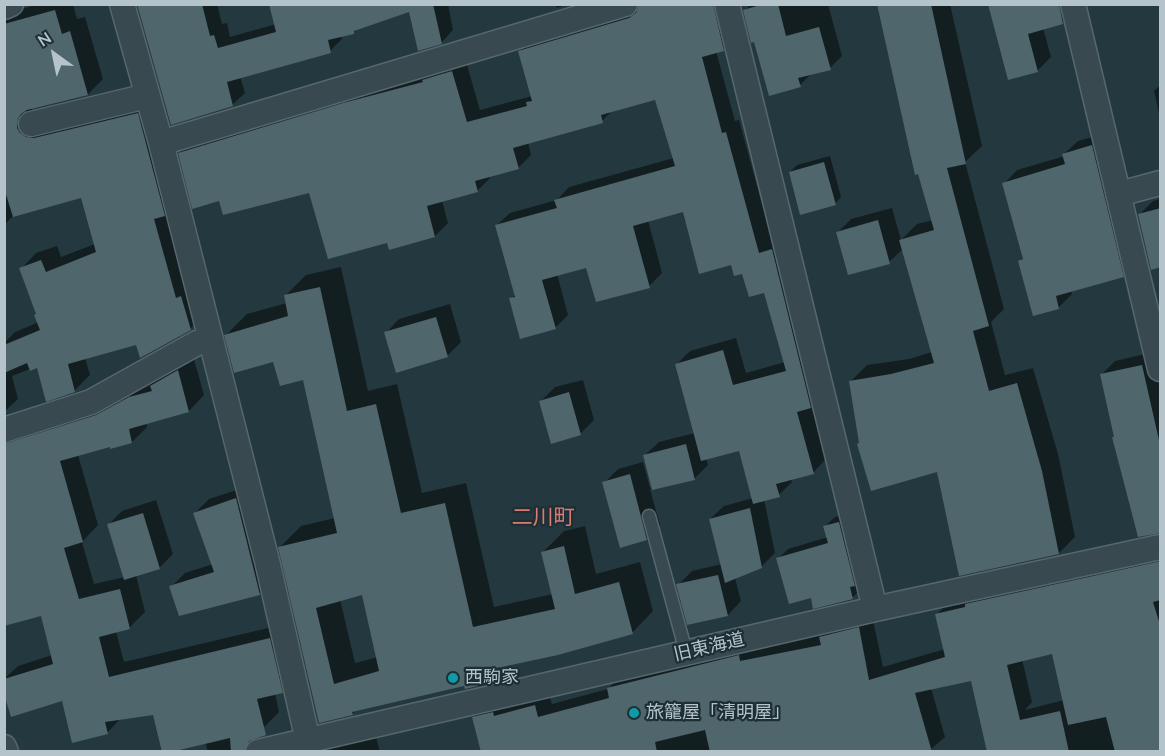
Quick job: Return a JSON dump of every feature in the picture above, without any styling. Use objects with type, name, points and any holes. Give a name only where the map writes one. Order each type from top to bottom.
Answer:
[{"type":"street","points":[[4,7],[11,4]]},
{"type":"street","points":[[122,4],[161,143],[268,565],[308,741]]},
{"type":"street","points":[[161,143],[625,4]]},
{"type":"street","points":[[727,4],[875,609]]},
{"type":"street","points":[[1073,4],[1161,369]]},
{"type":"street","points":[[31,124],[147,96]]},
{"type":"street","points":[[1119,194],[1161,183]]},
{"type":"street","points":[[4,430],[91,402],[197,343],[210,339]]},
{"type":"street","name":"旧東海道","points":[[258,752],[875,609],[1161,547]]},
{"type":"lane","points":[[649,516],[686,652]]},
{"type":"building","points":[[137,4],[202,4],[210,36],[214,35],[218,48],[276,32],[269,4],[433,4],[442,44],[418,51],[409,12],[354,31],[354,34],[328,40],[331,53],[227,82],[233,106],[171,125]]},
{"type":"building","points":[[639,4],[713,4],[724,51],[702,57],[722,133],[726,132],[759,253],[772,249],[811,408],[797,412],[814,474],[776,484],[780,497],[753,504],[739,451],[701,461],[675,364],[723,350],[733,385],[786,371],[764,293],[749,297],[742,274],[734,276],[731,265],[699,274],[683,212],[633,226],[650,288],[596,302],[586,268],[542,280],[556,329],[520,339],[509,298],[515,297],[495,225],[557,208],[554,200],[675,166],[655,100],[601,115],[603,123],[513,148],[519,169],[475,181],[478,192],[427,206],[435,237],[389,250],[387,243],[328,259],[309,193],[223,215],[219,201],[192,209],[178,153],[343,103],[423,82],[422,80],[452,71],[467,122],[527,106],[526,102],[532,101],[518,51],[629,18],[636,13]]},
{"type":"building","points":[[764,4],[778,4],[786,36],[819,27],[831,70],[798,78],[801,87],[769,96],[754,42],[751,43],[743,10]]},
{"type":"building","points":[[877,4],[931,4],[966,164],[947,168],[989,326],[973,331],[989,391],[1017,383],[1042,471],[1059,554],[959,576],[937,472],[871,491],[857,444],[859,443],[849,381],[891,374],[934,363],[899,240],[934,230],[918,174],[915,175]]},
{"type":"building","points":[[988,4],[1059,4],[1063,24],[1028,34],[1038,72],[1008,80]]},
{"type":"building","points":[[55,10],[62,34],[70,31],[88,95],[27,110],[18,119],[17,128],[26,137],[34,138],[138,113],[165,216],[154,219],[176,298],[181,296],[191,330],[140,358],[136,345],[68,364],[75,392],[46,402],[37,368],[30,371],[27,363],[4,373],[4,345],[40,330],[19,268],[41,260],[46,272],[96,252],[81,198],[13,217],[4,188],[4,24]]},
{"type":"building","points":[[1092,145],[1124,277],[1056,296],[1059,309],[1033,316],[1018,261],[1023,259],[1002,183],[1065,164],[1062,154]]},
{"type":"building","points":[[824,162],[836,205],[800,215],[789,172]]},
{"type":"building","points":[[1161,208],[1161,267],[1151,270],[1138,214]]},
{"type":"building","points":[[878,220],[890,264],[848,275],[836,232]]},
{"type":"building","points":[[320,287],[347,411],[376,404],[401,513],[445,503],[473,627],[555,609],[541,552],[564,546],[575,594],[619,582],[633,634],[558,655],[483,671],[486,684],[465,689],[464,686],[352,712],[353,715],[319,723],[278,547],[337,533],[303,380],[280,386],[273,362],[234,373],[224,335],[288,316],[284,295]],"holes":[[[362,595],[379,671],[334,684],[316,608]]]},
{"type":"building","points":[[436,317],[448,357],[396,373],[384,332]]},
{"type":"building","points":[[1142,365],[1161,449],[1161,533],[1138,537],[1112,437],[1114,437],[1100,374]]},
{"type":"building","points":[[178,370],[189,412],[129,429],[132,443],[60,461],[83,542],[64,548],[79,599],[120,589],[130,629],[99,637],[109,677],[270,638],[283,693],[257,699],[266,735],[249,741],[244,752],[231,752],[230,738],[171,752],[162,752],[153,715],[105,722],[108,734],[72,743],[62,701],[11,717],[4,694],[4,679],[53,664],[41,616],[4,626],[4,444],[96,415],[129,397],[152,391],[150,386]]},
{"type":"building","points":[[569,392],[581,435],[551,444],[539,401]]},
{"type":"building","points":[[686,444],[695,480],[652,490],[643,455]]},
{"type":"building","points":[[630,474],[647,540],[620,548],[602,482]]},
{"type":"building","points":[[236,498],[260,595],[179,616],[169,586],[214,572],[193,513]]},
{"type":"building","points":[[750,508],[762,568],[725,583],[709,519]]},
{"type":"building","points":[[143,513],[160,569],[124,580],[107,524]]},
{"type":"building","points":[[839,522],[855,586],[850,587],[853,599],[813,609],[811,598],[789,604],[776,558],[828,543],[823,526]]},
{"type":"building","points":[[1161,561],[1161,600],[1153,602],[1161,628],[1161,752],[1115,752],[1106,717],[1068,725],[1052,654],[1007,665],[1020,720],[1060,711],[1069,752],[987,752],[971,681],[915,693],[932,752],[710,752],[705,730],[655,742],[657,752],[481,752],[472,717],[493,712],[494,716],[535,705],[538,717],[609,698],[607,688],[739,655],[740,661],[821,645],[819,637],[859,627],[869,680],[945,657],[935,614],[965,607],[965,604]]},
{"type":"building","points":[[718,575],[728,616],[687,625],[676,584]]},
{"type":"place","name":"西駒家","points":[[453,678]]},
{"type":"place","name":"旅籠屋「清明屋」","points":[[634,713]]},
{"type":"district","name":"二川町","points":[[543,518]]}]
